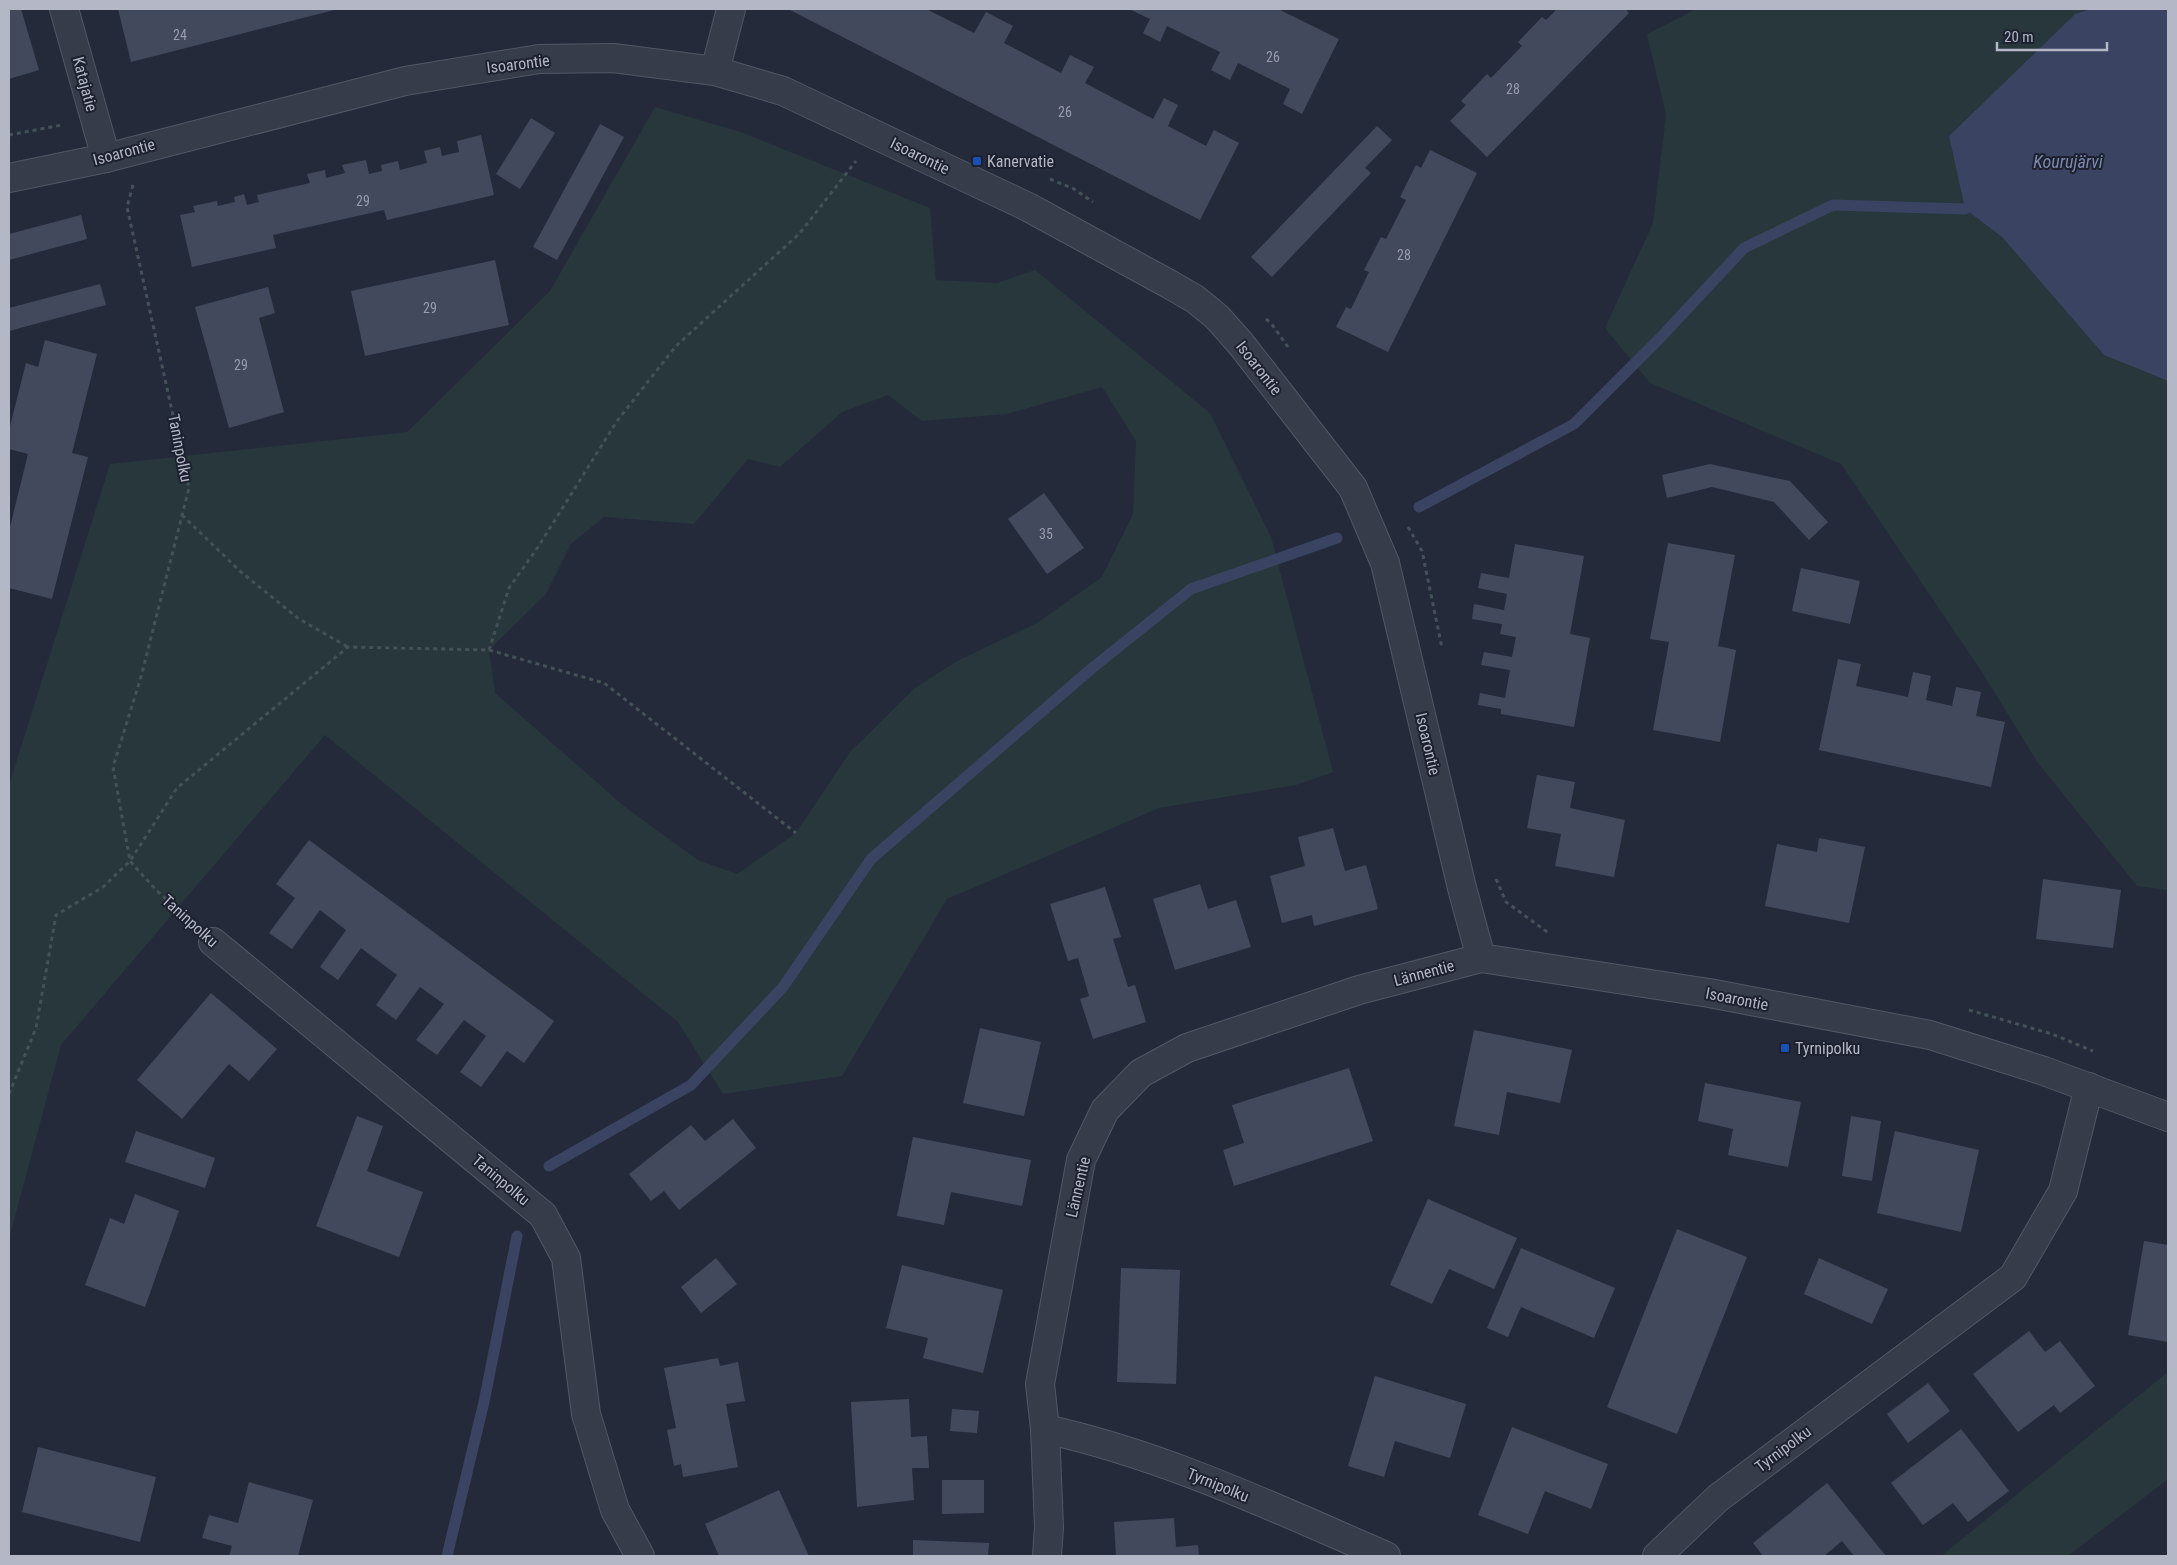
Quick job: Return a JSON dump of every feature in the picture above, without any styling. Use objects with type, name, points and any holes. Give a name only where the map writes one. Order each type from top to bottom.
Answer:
[{"type":"street","name":"Katajatie","points":[[64,9],[106,158]]},
{"type":"street","points":[[715,71],[731,9]]},
{"type":"street","name":"Isoarontie","points":[[9,178],[106,158],[405,81],[539,59],[612,58],[715,71],[783,91],[1028,208],[1196,300],[1217,317],[1241,344],[1353,488],[1385,563],[1462,888],[1481,958],[1709,993],[1930,1035],[2089,1087],[2168,1117]]},
{"type":"street","name":"Taninpolku","points":[[213,942],[543,1215],[566,1258],[586,1414],[615,1510],[640,1556]]},
{"type":"street","name":"Lännentie","points":[[1047,1556],[1049,1527],[1045,1429],[1040,1384],[1081,1160],[1106,1110],[1141,1073],[1187,1048],[1359,990],[1481,958]]},
{"type":"street","name":"Tyrnipolku","points":[[1657,1556],[1718,1498],[2013,1277],[2063,1191],[2089,1087]]},
{"type":"street","name":"Tyrnipolku","points":[[1045,1429],[1094,1440],[1208,1480],[1386,1556]]},
{"type":"path","points":[[9,135],[95,120]]},
{"type":"path","points":[[489,650],[509,588],[538,546],[616,421],[676,346],[800,233],[876,135]]},
{"type":"path","name":"Taninpolku","points":[[143,147],[127,207],[189,488],[141,678],[113,767],[130,861],[156,890],[213,942]]},
{"type":"path","points":[[1047,177],[1074,189],[1099,206]]},
{"type":"path","points":[[1263,317],[1271,323],[1288,347]]},
{"type":"path","points":[[182,515],[241,572],[299,619],[348,647],[489,650],[604,683],[796,834]]},
{"type":"path","points":[[1403,518],[1422,551],[1443,653]]},
{"type":"path","points":[[9,1094],[36,1028],[56,915],[103,887],[130,861],[177,788],[348,647]]},
{"type":"path","points":[[1495,877],[1506,902],[1551,935]]},
{"type":"path","points":[[1967,1010],[2052,1034],[2098,1053]]},
{"type":"shaded area","points":[[1696,9],[2091,9],[2075,14],[1949,136],[1965,209],[2002,237],[2104,355],[2168,381],[2168,890],[2137,886],[2038,763],[1982,672],[1841,464],[1650,383],[1605,328],[1653,223],[1666,115],[1647,34]]},
{"type":"shaded area","points":[[655,107],[741,132],[930,208],[936,280],[997,283],[1035,270],[1210,413],[1271,537],[1333,772],[1296,785],[1159,808],[947,899],[842,1076],[723,1094],[678,1022],[325,735],[61,1045],[9,1239],[9,785],[110,464],[407,432],[550,291]],"holes":[[[1102,387],[1136,441],[1133,514],[1102,577],[1037,623],[957,661],[915,688],[850,752],[796,833],[737,874],[698,860],[625,807],[495,693],[489,650],[546,594],[571,544],[604,517],[694,524],[748,459],[780,467],[842,412],[888,395],[922,421],[1007,414]]]},
{"type":"shaded area","points":[[2168,1372],[2168,1479],[2068,1556],[1941,1556]]},
{"type":"water","name":"Kourujärvi","points":[[2091,9],[2168,9],[2168,381],[2104,355],[2002,237],[1965,209],[1949,136],[2075,14]]},
{"type":"building","points":[[9,9],[21,9],[39,70],[9,79]]},
{"type":"building","points":[[118,9],[338,9],[131,62]]},
{"type":"building","points":[[788,9],[926,9],[974,33],[986,12],[1013,26],[1004,43],[1061,73],[1070,55],[1094,67],[1085,83],[1153,119],[1164,98],[1178,105],[1168,126],[1206,146],[1214,130],[1239,143],[1200,220]]},
{"type":"building","points":[[1129,9],[1278,9],[1339,39],[1302,114],[1283,104],[1290,89],[1238,63],[1230,80],[1211,70],[1220,52],[1167,26],[1160,42],[1143,33],[1150,19]]},
{"type":"building","points":[[1557,9],[1625,9],[1629,13],[1487,157],[1450,121],[1466,105],[1461,101],[1487,74],[1491,78],[1522,46],[1518,42],[1542,17],[1546,20]]},
{"type":"building","points":[[531,118],[555,133],[520,189],[496,174]]},
{"type":"building","points":[[600,124],[624,137],[557,260],[533,247]]},
{"type":"building","points":[[1377,126],[1392,140],[1365,168],[1371,173],[1272,277],[1251,257]]},
{"type":"building","points":[[481,135],[494,195],[387,220],[384,210],[273,235],[276,248],[192,267],[180,215],[195,212],[193,206],[217,201],[218,206],[235,202],[234,197],[244,194],[247,205],[259,202],[257,195],[310,183],[307,174],[325,170],[326,178],[345,173],[342,165],[366,160],[369,174],[382,171],[381,165],[398,161],[400,170],[427,163],[424,151],[440,147],[442,156],[459,152],[457,141]]},
{"type":"building","points":[[1430,150],[1477,173],[1388,352],[1336,327],[1346,307],[1351,309],[1369,272],[1364,270],[1381,237],[1386,239],[1406,200],[1400,197],[1416,165],[1421,168]]},
{"type":"building","points":[[81,215],[87,239],[9,260],[9,234]]},
{"type":"building","points":[[495,260],[509,325],[365,356],[351,291]]},
{"type":"building","points":[[100,284],[106,305],[9,331],[9,308]]},
{"type":"building","points":[[268,287],[275,313],[259,318],[284,412],[229,428],[195,307]]},
{"type":"building","points":[[45,340],[97,354],[72,453],[88,457],[52,599],[9,588],[9,531],[28,454],[9,449],[9,430],[26,363],[38,367]]},
{"type":"building","points":[[1710,464],[1790,481],[1828,522],[1809,540],[1774,502],[1712,487],[1667,498],[1662,475]]},
{"type":"building","points":[[1044,493],[1084,548],[1047,574],[1008,519]]},
{"type":"building","points":[[1668,543],[1735,555],[1718,646],[1736,650],[1720,742],[1653,730],[1669,642],[1650,639]]},
{"type":"building","points":[[1515,544],[1584,556],[1570,634],[1590,638],[1574,727],[1501,714],[1501,709],[1478,705],[1480,693],[1505,698],[1510,670],[1481,665],[1484,652],[1512,657],[1516,637],[1500,634],[1502,624],[1472,619],[1474,604],[1504,610],[1507,594],[1478,588],[1481,573],[1509,578]]},
{"type":"building","points":[[1801,568],[1860,581],[1850,624],[1792,611]]},
{"type":"building","points":[[1838,659],[1861,664],[1856,686],[1908,697],[1913,672],[1931,676],[1926,700],[1952,706],[1956,687],[1981,692],[1976,716],[2005,722],[1991,787],[1819,750]]},
{"type":"building","points":[[1537,775],[1575,782],[1570,808],[1625,820],[1614,877],[1555,866],[1561,834],[1527,828]]},
{"type":"building","points":[[1333,828],[1345,871],[1366,865],[1378,909],[1314,926],[1312,915],[1282,923],[1270,876],[1305,866],[1298,837]]},
{"type":"building","points":[[1819,838],[1865,847],[1849,923],[1765,906],[1777,844],[1817,852]]},
{"type":"building","points":[[309,840],[554,1021],[524,1063],[507,1051],[481,1087],[460,1072],[486,1036],[464,1020],[437,1055],[416,1040],[444,1004],[420,987],[396,1020],[376,1005],[397,975],[361,948],[338,980],[320,967],[346,930],[320,910],[292,949],[269,933],[295,898],[276,884]]},
{"type":"building","points":[[2043,879],[2121,890],[2113,948],[2036,939]]},
{"type":"building","points":[[1200,884],[1208,909],[1236,900],[1251,947],[1175,970],[1153,899]]},
{"type":"building","points":[[1105,887],[1121,937],[1113,939],[1128,987],[1135,985],[1146,1022],[1093,1039],[1080,999],[1089,996],[1078,958],[1068,961],[1050,904]]},
{"type":"building","points":[[211,993],[277,1049],[249,1081],[229,1064],[182,1119],[137,1080]]},
{"type":"building","points":[[980,1028],[1041,1042],[1024,1116],[963,1103]]},
{"type":"building","points":[[1474,1030],[1572,1050],[1560,1103],[1507,1092],[1499,1135],[1454,1126]]},
{"type":"building","points":[[1349,1068],[1373,1141],[1234,1186],[1223,1150],[1244,1143],[1232,1105]]},
{"type":"building","points":[[1705,1083],[1801,1102],[1788,1167],[1728,1155],[1733,1129],[1698,1121]]},
{"type":"building","points":[[357,1116],[383,1126],[367,1171],[423,1192],[399,1257],[316,1226]]},
{"type":"building","points":[[1851,1116],[1881,1121],[1872,1181],[1842,1176]]},
{"type":"building","points":[[733,1119],[756,1148],[679,1210],[664,1191],[651,1201],[629,1174],[691,1125],[705,1141]]},
{"type":"building","points":[[136,1131],[215,1158],[205,1188],[125,1162]]},
{"type":"building","points":[[1895,1131],[1979,1150],[1961,1232],[1877,1213]]},
{"type":"building","points":[[913,1137],[1031,1160],[1022,1206],[951,1192],[944,1225],[897,1216]]},
{"type":"building","points":[[135,1194],[179,1211],[145,1307],[85,1285],[110,1218],[124,1224]]},
{"type":"building","points":[[1428,1199],[1517,1238],[1494,1289],[1449,1269],[1432,1304],[1390,1285]]},
{"type":"building","points":[[1677,1229],[1747,1257],[1677,1434],[1607,1407]]},
{"type":"building","points":[[2144,1241],[2168,1245],[2168,1342],[2128,1335]]},
{"type":"building","points":[[1521,1248],[1615,1288],[1594,1338],[1521,1307],[1508,1337],[1487,1328]]},
{"type":"building","points":[[716,1258],[737,1284],[701,1313],[681,1287]]},
{"type":"building","points":[[1819,1258],[1888,1289],[1872,1324],[1804,1294]]},
{"type":"building","points":[[902,1265],[1003,1290],[983,1373],[923,1358],[928,1338],[886,1328]]},
{"type":"building","points":[[1121,1268],[1180,1270],[1176,1384],[1117,1382]]},
{"type":"building","points":[[2029,1331],[2045,1352],[2060,1341],[2095,1386],[2060,1413],[2054,1405],[2018,1432],[1973,1374]]},
{"type":"building","points":[[718,1358],[720,1366],[738,1362],[745,1401],[726,1404],[738,1467],[683,1477],[681,1464],[674,1466],[667,1430],[676,1428],[664,1368]]},
{"type":"building","points":[[1375,1376],[1466,1404],[1450,1458],[1395,1441],[1384,1477],[1348,1466]]},
{"type":"building","points":[[1928,1383],[1950,1411],[1908,1443],[1887,1414]]},
{"type":"building","points":[[909,1399],[911,1437],[927,1436],[929,1468],[912,1468],[914,1500],[857,1507],[851,1402]]},
{"type":"building","points":[[952,1409],[979,1411],[977,1433],[950,1431]]},
{"type":"building","points":[[1512,1427],[1608,1464],[1591,1509],[1545,1491],[1528,1534],[1478,1515]]},
{"type":"building","points":[[1961,1429],[2009,1491],[1968,1522],[1953,1503],[1923,1525],[1891,1483]]},
{"type":"building","points":[[38,1447],[156,1477],[140,1542],[22,1512]]},
{"type":"building","points":[[942,1480],[984,1480],[984,1513],[942,1514]]},
{"type":"building","points":[[249,1482],[313,1500],[298,1556],[229,1556],[232,1546],[202,1538],[209,1515],[238,1523]]},
{"type":"building","points":[[1827,1483],[1886,1556],[1854,1556],[1842,1541],[1824,1556],[1763,1556],[1753,1543]]},
{"type":"building","points":[[779,1490],[809,1556],[719,1556],[705,1524]]},
{"type":"building","points":[[1174,1518],[1176,1547],[1198,1545],[1199,1556],[1116,1556],[1114,1522]]},
{"type":"building","points":[[913,1540],[989,1543],[988,1556],[913,1556]]},
{"type":"waterway","points":[[1419,507],[1574,424],[1661,337],[1744,248],[1833,205],[1965,209]]},
{"type":"waterway","points":[[549,1166],[691,1085],[783,987],[871,859],[1091,669],[1191,589],[1337,538]]},
{"type":"waterway","points":[[447,1556],[484,1402],[517,1236]]},
{"type":"place","name":"Kanervatie","points":[[977,161]]},
{"type":"place","name":"Tyrnipolku","points":[[1785,1048]]}]
